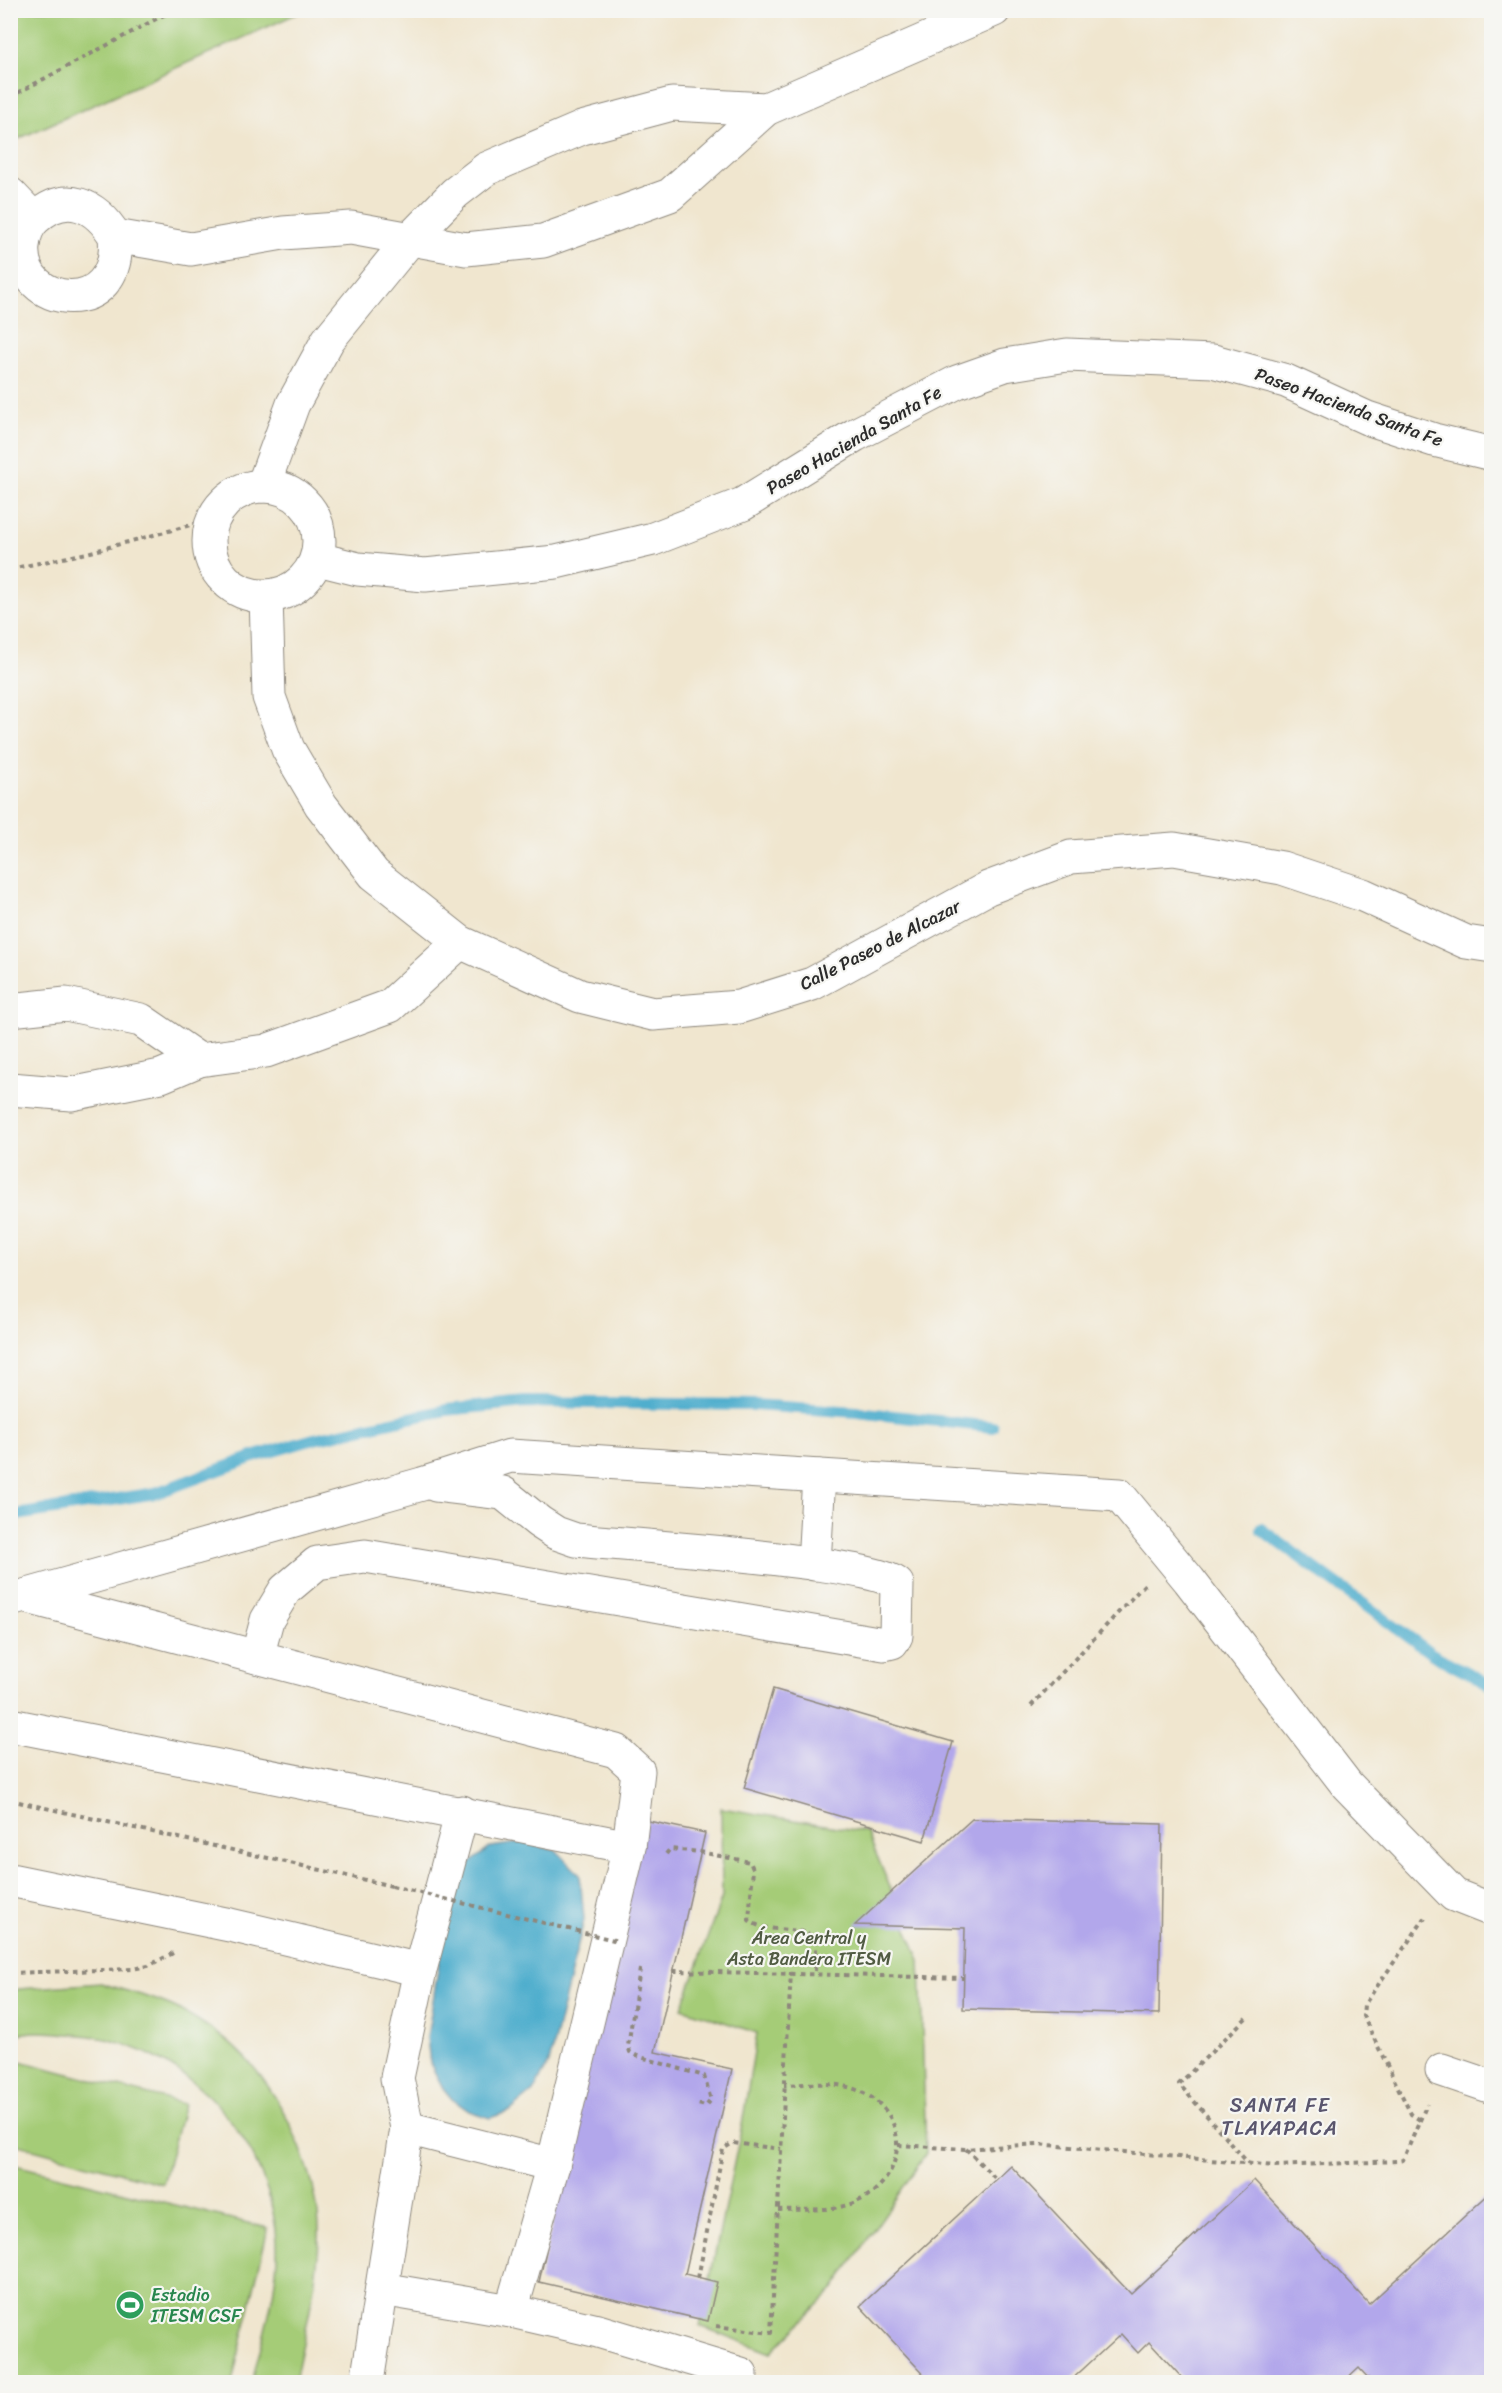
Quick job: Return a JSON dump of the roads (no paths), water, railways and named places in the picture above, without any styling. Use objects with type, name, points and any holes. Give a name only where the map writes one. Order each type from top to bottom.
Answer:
[{"type":"street","points":[[115,236],[191,249],[283,233],[351,228],[466,249],[543,241],[670,195],[766,109],[994,10]]},
{"type":"street","points":[[263,486],[293,404],[328,340],[411,238],[455,193],[486,169],[582,128],[672,104],[766,109]]},
{"type":"street","points":[[10,194],[34,219]]},
{"type":"street","points":[[76,203],[92,208],[105,219],[115,236],[117,255],[112,270],[103,284],[81,296],[65,297],[48,292],[35,282],[27,269],[22,253],[24,241],[34,219],[47,209],[63,204],[76,203]]},
{"type":"street","name":"Paseo Hacienda Santa Fe","points":[[318,559],[358,569],[425,575],[556,562],[653,539],[743,504],[855,435],[957,382],[1005,365],[1067,356],[1213,361],[1287,381],[1367,418],[1434,440],[1491,454]]},
{"type":"street","points":[[263,486],[284,489],[302,500],[315,518],[320,537],[318,559],[307,578],[288,592],[266,597],[244,593],[225,581],[213,563],[208,541],[213,519],[225,502],[242,490],[263,486]]},
{"type":"street","name":"Calle Paseo de Alcazar","points":[[266,597],[269,698],[288,749],[321,805],[374,874],[460,942],[580,996],[652,1014],[739,1007],[812,984],[988,888],[1071,857],[1174,849],[1282,868],[1363,895],[1466,942],[1491,946]]},
{"type":"street","points":[[10,1089],[71,1094],[161,1076],[199,1060],[266,1051],[390,1006],[460,942]]},
{"type":"street","points":[[10,1010],[66,1004],[141,1020],[199,1060]]},
{"type":"street","points":[[16,1598],[422,1484],[510,1456],[1119,1496],[1170,1557],[1347,1785],[1454,1896],[1491,1910]]},
{"type":"street","points":[[814,1564],[819,1476]]},
{"type":"street","points":[[257,1657],[267,1620],[285,1590],[317,1563],[365,1556],[884,1644],[892,1641],[896,1636],[897,1584],[885,1576],[814,1564],[576,1540],[556,1533],[503,1493],[422,1484]]},
{"type":"street","points":[[16,1598],[257,1657],[616,1751],[638,1771],[629,1847],[553,2165],[511,2311]]},
{"type":"street","points":[[10,1725],[462,1812],[629,1847]]},
{"type":"street","points":[[367,2382],[407,2128],[397,2078],[420,1970],[462,1812]]},
{"type":"street","points":[[10,1880],[230,1925],[420,1970]]},
{"type":"street","points":[[1442,2070],[1491,2087]]},
{"type":"street","points":[[407,2128],[553,2165]]},
{"type":"street","points":[[382,2289],[511,2311],[598,2331],[741,2374],[740,2382]]},
{"type":"water","points":[[524,1842],[557,1851],[580,1875],[584,1920],[549,2063],[533,2092],[510,2111],[490,2118],[469,2111],[452,2099],[443,2088],[430,2063],[427,2038],[443,1938],[465,1867],[491,1847]]},
{"type":"waterway","points":[[10,1516],[156,1493],[256,1456],[314,1439],[446,1410],[526,1402],[754,1405],[857,1412],[993,1427]]},
{"type":"waterway","points":[[1261,1529],[1432,1654],[1492,1686]]},
{"type":"place","name":"Estadio ITESM CSF","points":[[130,2305]]},
{"type":"district","name":"SANTA FE TLAYAPACA","points":[[1280,2116]]},
{"type":"park label","name":"Área Central y Asta Bandera ITESM","points":[[809,1948]]}]
